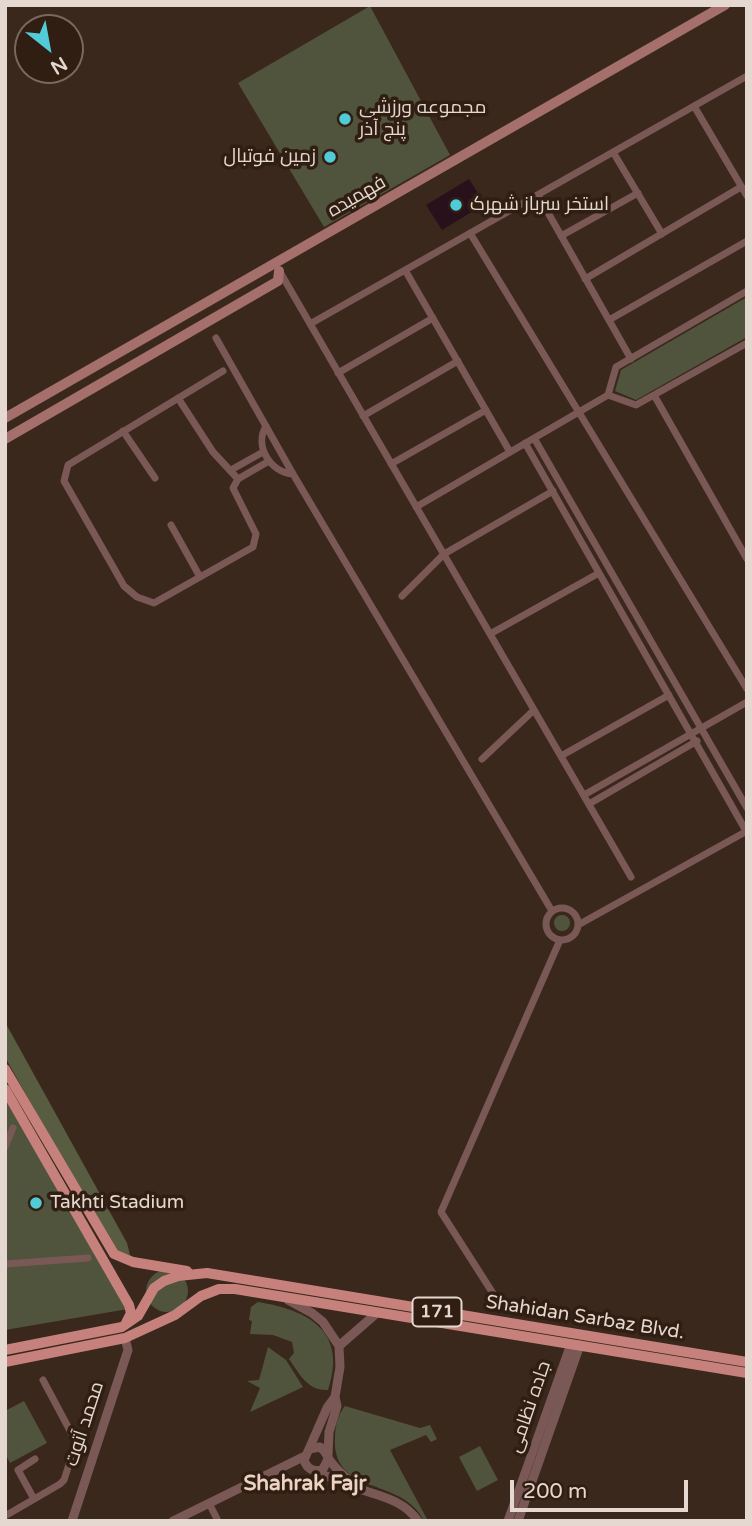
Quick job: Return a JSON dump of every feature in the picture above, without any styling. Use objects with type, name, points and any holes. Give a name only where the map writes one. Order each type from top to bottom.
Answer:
[{"type":"main road","name":"فهمیده","points":[[5,418],[277,267],[725,5]]},
{"type":"main road","name":"فهمیده","points":[[5,439],[278,281],[277,267]]},
{"type":"main road","name":"171","points":[[5,1069],[114,1254],[133,1262],[207,1273]]},
{"type":"main road","points":[[5,1089],[129,1306],[129,1320],[123,1333]]},
{"type":"main road","name":"Shahidan Sarbaz Blvd.","points":[[123,1333],[154,1288],[178,1276],[207,1273],[747,1362]]},
{"type":"main road","name":"Shahidan Sarbaz Blvd.","points":[[123,1333],[175,1315],[201,1296],[219,1289],[235,1289],[747,1373]]},
{"type":"main road","points":[[5,1350],[123,1333]]},
{"type":"main road","points":[[5,1362],[123,1333]]},
{"type":"street","points":[[310,324],[747,76]]},
{"type":"street","points":[[694,106],[747,196]]},
{"type":"street","points":[[613,152],[662,234]]},
{"type":"street","points":[[585,279],[741,187]]},
{"type":"street","points":[[561,236],[638,193]]},
{"type":"street","points":[[538,195],[631,359]]},
{"type":"street","points":[[470,233],[747,690]]},
{"type":"street","points":[[609,320],[747,241]]},
{"type":"street","points":[[277,267],[631,877]]},
{"type":"street","points":[[405,270],[510,452]]},
{"type":"street","points":[[416,507],[608,395],[616,367],[747,291]]},
{"type":"street","points":[[338,373],[433,318]]},
{"type":"street","points":[[216,338],[293,474],[552,911]]},
{"type":"street","points":[[608,395],[636,405],[747,343]]},
{"type":"street","points":[[363,416],[458,361]]},
{"type":"street","points":[[223,371],[68,465],[64,481],[73,499],[124,586],[137,597],[154,603],[253,547],[256,534],[233,488],[238,479],[269,461]]},
{"type":"street","points":[[654,395],[747,559]]},
{"type":"street","points":[[177,398],[213,452],[238,479]]},
{"type":"street","points":[[391,464],[486,410]]},
{"type":"street","points":[[266,426],[261,435],[263,452],[269,461],[285,473],[293,474]]},
{"type":"street","points":[[123,431],[155,478]]},
{"type":"street","points":[[534,438],[747,808]]},
{"type":"street","points":[[525,443],[696,744],[743,819],[746,831],[578,925],[570,938],[560,940],[550,936],[545,926],[546,920],[556,908],[567,908],[575,915],[578,925]]},
{"type":"street","points":[[231,470],[263,452]]},
{"type":"street","points":[[402,596],[444,554],[553,491]]},
{"type":"street","points":[[172,525],[201,577]]},
{"type":"street","points":[[491,634],[599,573]]},
{"type":"street","points":[[561,756],[668,695]]},
{"type":"street","points":[[584,795],[747,702]]},
{"type":"street","points":[[482,759],[534,710]]},
{"type":"street","points":[[589,804],[696,744],[701,728]]},
{"type":"street","points":[[494,1296],[440,1212],[560,940]]},
{"type":"street","points":[[5,1147],[13,1128]]},
{"type":"street","points":[[5,1264],[88,1258]]},
{"type":"street","points":[[279,1296],[312,1313],[323,1322],[339,1346],[340,1367],[335,1396],[337,1406],[329,1432],[328,1457],[323,1469],[282,1467]]},
{"type":"street","points":[[339,1346],[379,1312]]},
{"type":"street","name":"محمد آتوت","points":[[72,1521],[128,1350],[123,1333]]},
{"type":"street","points":[[518,1521],[576,1345]]},
{"type":"street","name":"جاده نظامی","points":[[508,1521],[576,1345]]},
{"type":"street","points":[[5,1516],[64,1480],[75,1446],[75,1440],[43,1380]]},
{"type":"street","points":[[335,1396],[307,1453],[305,1464],[313,1470],[387,1497],[408,1508],[418,1521]]},
{"type":"street","points":[[173,1521],[320,1447],[346,1478],[363,1490]]},
{"type":"street","points":[[34,1499],[18,1470],[35,1459]]},
{"type":"street","points":[[209,1503],[218,1521]]},
{"type":"green space","name":"مجموعه ورزشی پنج آذر","points":[[370,6],[450,155],[324,227],[238,83]]},
{"type":"green space","points":[[747,297],[747,337],[636,400],[615,391],[621,370]]},
{"type":"green space","points":[[559,915],[565,915],[570,923],[568,929],[559,931],[554,926],[554,920]]},
{"type":"green space","points":[[5,1022],[127,1243],[130,1255],[115,1251],[107,1240],[5,1057]]},
{"type":"green space","name":"Takhti Stadium","points":[[5,1098],[128,1309],[5,1330]]},
{"type":"green space","points":[[167,1270],[182,1276],[188,1291],[182,1306],[167,1312],[152,1306],[146,1291],[152,1276]]},
{"type":"green space","points":[[258,1302],[293,1311],[307,1318],[328,1338],[333,1352],[333,1370],[328,1390],[309,1385],[301,1376],[289,1359],[294,1353],[292,1342],[273,1335],[250,1334],[251,1307]]},
{"type":"green space","points":[[268,1347],[286,1360],[303,1387],[250,1412],[260,1388],[247,1381],[259,1380]]},
{"type":"green space","points":[[24,1401],[47,1443],[10,1463],[5,1453],[5,1411]]},
{"type":"green space","points":[[345,1406],[420,1428],[430,1425],[437,1439],[431,1442],[426,1435],[390,1450],[428,1521],[424,1521],[414,1507],[401,1497],[356,1478],[344,1469],[337,1456],[335,1437],[337,1420]]},
{"type":"green space","points":[[480,1446],[498,1480],[477,1491],[459,1457]]},
{"type":"shaded area","name":"استخر سرباز شهرک","points":[[469,179],[485,204],[442,230],[426,205]]},
{"type":"place","name":"مجموعه ورزشی پنج آذر","points":[[345,119]]},
{"type":"place","name":"زمین فوتبال","points":[[330,157]]},
{"type":"place","name":"استخر سرباز شهرک","points":[[456,205]]},
{"type":"place","name":"Takhti Stadium","points":[[36,1203]]},
{"type":"district","name":"Shahrak Fajr","points":[[305,1484]]}]
